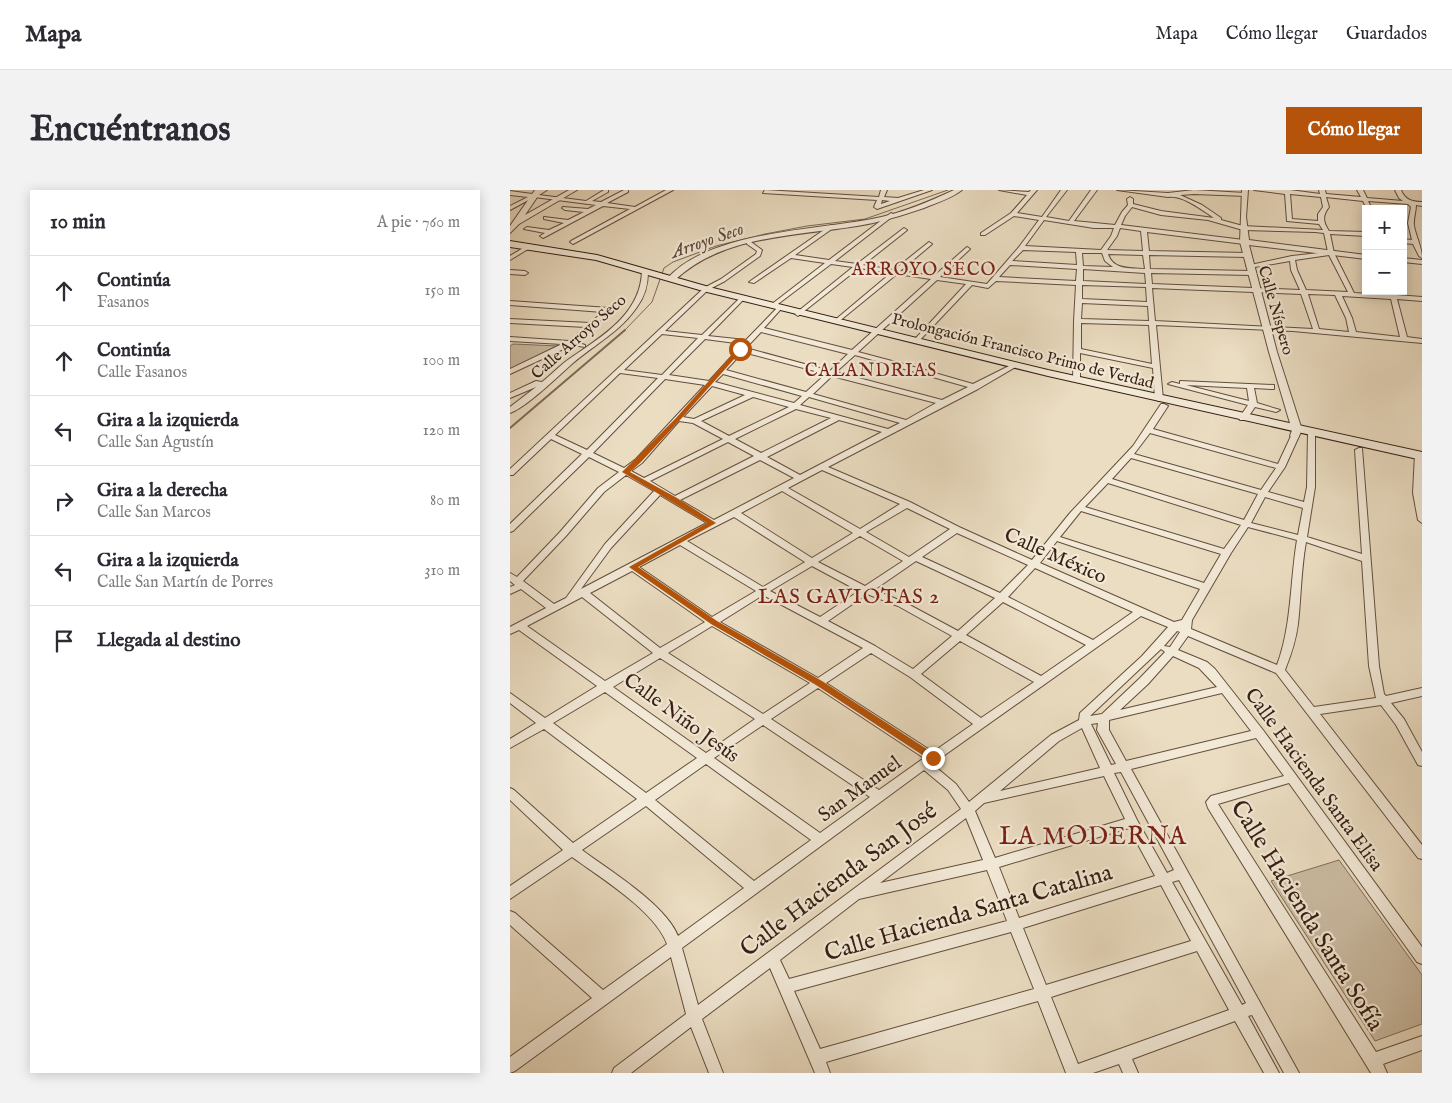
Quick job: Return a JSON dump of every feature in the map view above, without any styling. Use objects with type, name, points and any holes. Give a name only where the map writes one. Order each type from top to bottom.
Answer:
[{"type":"main road","points":[[510,243],[597,258],[648,272]]},
{"type":"main road","name":"Prolongación Francisco Primo de Verdad","points":[[648,272],[742,298],[750,302],[1162,403],[1296,433]]},
{"type":"main road","name":"Prolongación Francisco Primo de Verdad","points":[[800,313],[875,332],[917,340],[1012,366],[1076,380],[1162,403],[1243,418],[1296,433]]},
{"type":"main road","points":[[1296,433],[1420,459]]},
{"type":"main road","points":[[1311,436],[1359,450],[1420,459]]},
{"type":"street","points":[[510,231],[538,190]]},
{"type":"street","points":[[510,208],[544,190]]},
{"type":"street","points":[[513,224],[574,190]]},
{"type":"street","points":[[573,242],[670,190]]},
{"type":"street","points":[[884,190],[879,198],[877,207],[929,190]]},
{"type":"street","points":[[670,278],[682,267],[694,260],[748,243],[798,231],[867,222],[946,197],[955,190]]},
{"type":"street","points":[[1002,190],[1032,192]]},
{"type":"street","points":[[791,256],[988,286],[1021,248],[1064,190]]},
{"type":"street","points":[[1072,221],[1094,190]]},
{"type":"street","points":[[1120,190],[1176,195],[1194,192],[1245,193]]},
{"type":"street","points":[[1120,269],[1107,260],[1104,252],[1105,247],[1113,239],[1116,227],[1130,202],[1128,190]]},
{"type":"street","points":[[1257,190],[1323,192],[1422,204]]},
{"type":"street","points":[[1360,190],[1368,205]]},
{"type":"street","points":[[1398,190],[1401,197],[1411,203],[1414,209],[1411,223],[1422,256]]},
{"type":"street","points":[[586,203],[606,191]]},
{"type":"street","points":[[543,236],[626,191]]},
{"type":"street","points":[[1287,191],[1289,220],[1321,223]]},
{"type":"street","points":[[511,192],[634,208]]},
{"type":"street","points":[[765,192],[900,200]]},
{"type":"street","points":[[983,234],[1013,214],[1032,192]]},
{"type":"street","points":[[1323,192],[1326,207],[1321,214],[1321,223],[1327,232],[1331,253],[1352,294]]},
{"type":"street","name":"Calle Níspero","points":[[1245,193],[1243,228],[1246,256],[1296,433]]},
{"type":"street","points":[[1176,195],[1200,206],[1221,222]]},
{"type":"street","points":[[1130,202],[1165,213],[1208,218],[1243,228],[1315,230],[1362,234]]},
{"type":"street","points":[[565,208],[590,211]]},
{"type":"street","points":[[1013,214],[1072,221],[1094,226],[1144,230],[1362,257]]},
{"type":"street","points":[[510,591],[516,581],[563,534],[601,490],[639,461],[759,329],[776,307],[830,261],[892,215]]},
{"type":"street","points":[[546,218],[570,222]]},
{"type":"street","points":[[752,282],[833,226]]},
{"type":"street","points":[[527,229],[550,232]]},
{"type":"street","points":[[800,313],[904,230]]},
{"type":"street","points":[[914,674],[960,635],[1034,564],[1079,508],[1108,480],[1150,430],[1162,403],[1156,367],[1144,230]]},
{"type":"street","points":[[1407,236],[1415,239]]},
{"type":"street","points":[[1407,240],[1422,237]]},
{"type":"street","points":[[510,472],[706,289],[723,280],[759,253],[759,250],[748,243]]},
{"type":"street","points":[[837,321],[929,244]]},
{"type":"street","points":[[510,258],[530,246]]},
{"type":"street","points":[[1021,248],[1079,252],[1145,252],[1246,256]]},
{"type":"street","points":[[644,481],[794,407],[967,249]]},
{"type":"street","points":[[1076,380],[1079,252]]},
{"type":"street","points":[[1008,264],[1147,271],[1250,269],[1292,258],[1331,253]]},
{"type":"street","points":[[1292,258],[1294,270],[1317,332]]},
{"type":"street","points":[[1098,268],[1107,260]]},
{"type":"street","points":[[1407,260],[1422,262]]},
{"type":"street","points":[[510,272],[525,273]]},
{"type":"street","name":"Calle Arroyo Seco","points":[[510,411],[588,350],[631,312],[641,298],[648,272]]},
{"type":"street","points":[[995,279],[1148,287],[1362,294]]},
{"type":"street","points":[[917,340],[970,284]]},
{"type":"street","points":[[1338,294],[1349,318],[1353,334]]},
{"type":"street","points":[[1393,295],[1404,339]]},
{"type":"street","points":[[1399,295],[1422,299]]},
{"type":"street","points":[[510,529],[665,377],[742,298]]},
{"type":"street","points":[[1078,301],[1151,304]]},
{"type":"street","points":[[510,303],[609,310],[571,343],[510,372]]},
{"type":"street","points":[[510,321],[593,325]]},
{"type":"street","points":[[1077,321],[1267,329],[1353,334],[1422,341]]},
{"type":"street","points":[[759,329],[905,366],[975,387]]},
{"type":"street","points":[[659,332],[746,342]]},
{"type":"street","points":[[511,340],[571,343],[583,346]]},
{"type":"street","points":[[740,349],[943,403]]},
{"type":"street","points":[[1077,350],[1156,367]]},
{"type":"street","points":[[515,628],[1012,366]]},
{"type":"street","points":[[619,370],[710,383],[887,431]]},
{"type":"street","points":[[721,371],[906,422]]},
{"type":"street","points":[[510,396],[550,379]]},
{"type":"street","points":[[1271,388],[1172,384],[1276,410]]},
{"type":"street","points":[[1243,418],[1253,404],[1250,386]]},
{"type":"street","points":[[695,422],[754,394]]},
{"type":"street","points":[[675,499],[840,418]]},
{"type":"street","points":[[678,419],[695,422],[800,478]]},
{"type":"street","points":[[1150,430],[1281,467]]},
{"type":"street","points":[[1292,1073],[1183,873],[1122,767],[1103,724],[1172,651],[1205,587],[1246,524],[1262,494],[1281,467],[1296,433]]},
{"type":"street","points":[[550,435],[644,481],[712,523]]},
{"type":"street","points":[[1311,436],[1311,487],[1297,568],[1293,626],[1288,649],[1280,670],[1417,843],[1422,854]]},
{"type":"street","points":[[1359,450],[1374,666],[1379,694],[1400,722],[1422,762]]},
{"type":"street","points":[[1130,455],[1307,506]]},
{"type":"street","points":[[1420,459],[1422,520]]},
{"type":"street","name":"Calle México","points":[[821,468],[907,504],[956,529],[1140,612],[1175,626],[1186,626],[1280,670]]},
{"type":"street","points":[[1108,480],[1246,524],[1366,559]]},
{"type":"street","points":[[782,488],[912,559],[1001,597],[1093,644]]},
{"type":"street","points":[[569,600],[608,546],[659,491]]},
{"type":"street","points":[[510,744],[862,533],[907,504]]},
{"type":"street","points":[[1079,508],[1226,553]]},
{"type":"street","points":[[733,512],[812,562],[901,604],[1041,681]]},
{"type":"street","points":[[821,621],[956,529]]},
{"type":"street","points":[[1055,538],[1205,587]]},
{"type":"street","points":[[680,541],[763,591],[871,648],[914,674],[981,724]]},
{"type":"street","points":[[633,567],[714,622],[819,683],[928,761],[952,787],[968,810],[1016,925],[1074,1073],[1255,1007]]},
{"type":"street","points":[[516,581],[553,608]]},
{"type":"street","points":[[582,592],[660,654],[764,719],[880,797]]},
{"type":"street","name":"San Manuel","points":[[510,1066],[928,761],[1140,612]]},
{"type":"street","name":"Calle Hacienda San José","points":[[1084,722],[1084,716],[1117,688],[1158,647],[1175,626]]},
{"type":"street","name":"Calle Niño Jesús","points":[[515,628],[607,686],[820,840]]},
{"type":"street","name":"Calle Hacienda Santa Elisa","points":[[1158,647],[1203,665],[1224,689],[1259,733],[1422,958]]},
{"type":"street","points":[[510,893],[871,648]]},
{"type":"street","name":"Calle Hacienda San José","points":[[619,1073],[968,810],[1055,738],[1084,722],[1103,724],[1224,689]]},
{"type":"street","points":[[1312,711],[1383,701],[1422,692]]},
{"type":"street","points":[[510,697],[647,800],[754,888]]},
{"type":"street","points":[[1084,722],[1132,822],[1272,1073]]},
{"type":"street","points":[[980,800],[1259,733]]},
{"type":"street","name":"Calle Hacienda Santa Sofía","points":[[1292,778],[1215,799],[1212,805],[1376,1067]]},
{"type":"street","points":[[510,793],[572,850],[650,908],[669,932],[694,1016],[716,1073]]},
{"type":"street","points":[[855,895],[991,864],[1132,822]]},
{"type":"street","name":"Calle Hacienda Santa Catalina","points":[[785,987],[1016,925],[1183,873]]},
{"type":"street","points":[[510,917],[602,998]]},
{"type":"street","points":[[816,1057],[1043,993],[1200,944]]},
{"type":"street","points":[[772,957],[823,1073]]},
{"type":"street","points":[[1376,1067],[1422,1043]]},
{"type":"street","points":[[1123,1056],[1130,1073]]},
{"type":"shaded area","points":[[513,344],[558,346],[510,370],[510,346]]},
{"type":"shaded area","points":[[1339,860],[1422,975],[1422,1024],[1375,1041],[1271,881]]},
{"type":"waterway","name":"Arroyo Seco","points":[[625,330],[652,302],[664,268],[673,262],[716,246],[765,234],[807,226],[865,219],[948,190]]},
{"type":"waterway","name":"Arroyo Seco","points":[[510,428],[625,330]]},
{"type":"district","name":"ARROYO SECO","points":[[924,269]]},
{"type":"district","name":"CALANDRIAS","points":[[871,370]]},
{"type":"district","name":"LAS GAVIOTAS 2","points":[[849,596]]},
{"type":"district","name":"LA MODERNA","points":[[1093,835]]},
{"type":"route","points":[[740,349],[639,461],[625,472],[675,499],[712,523],[633,567],[714,622],[819,683],[933,758]]}]
